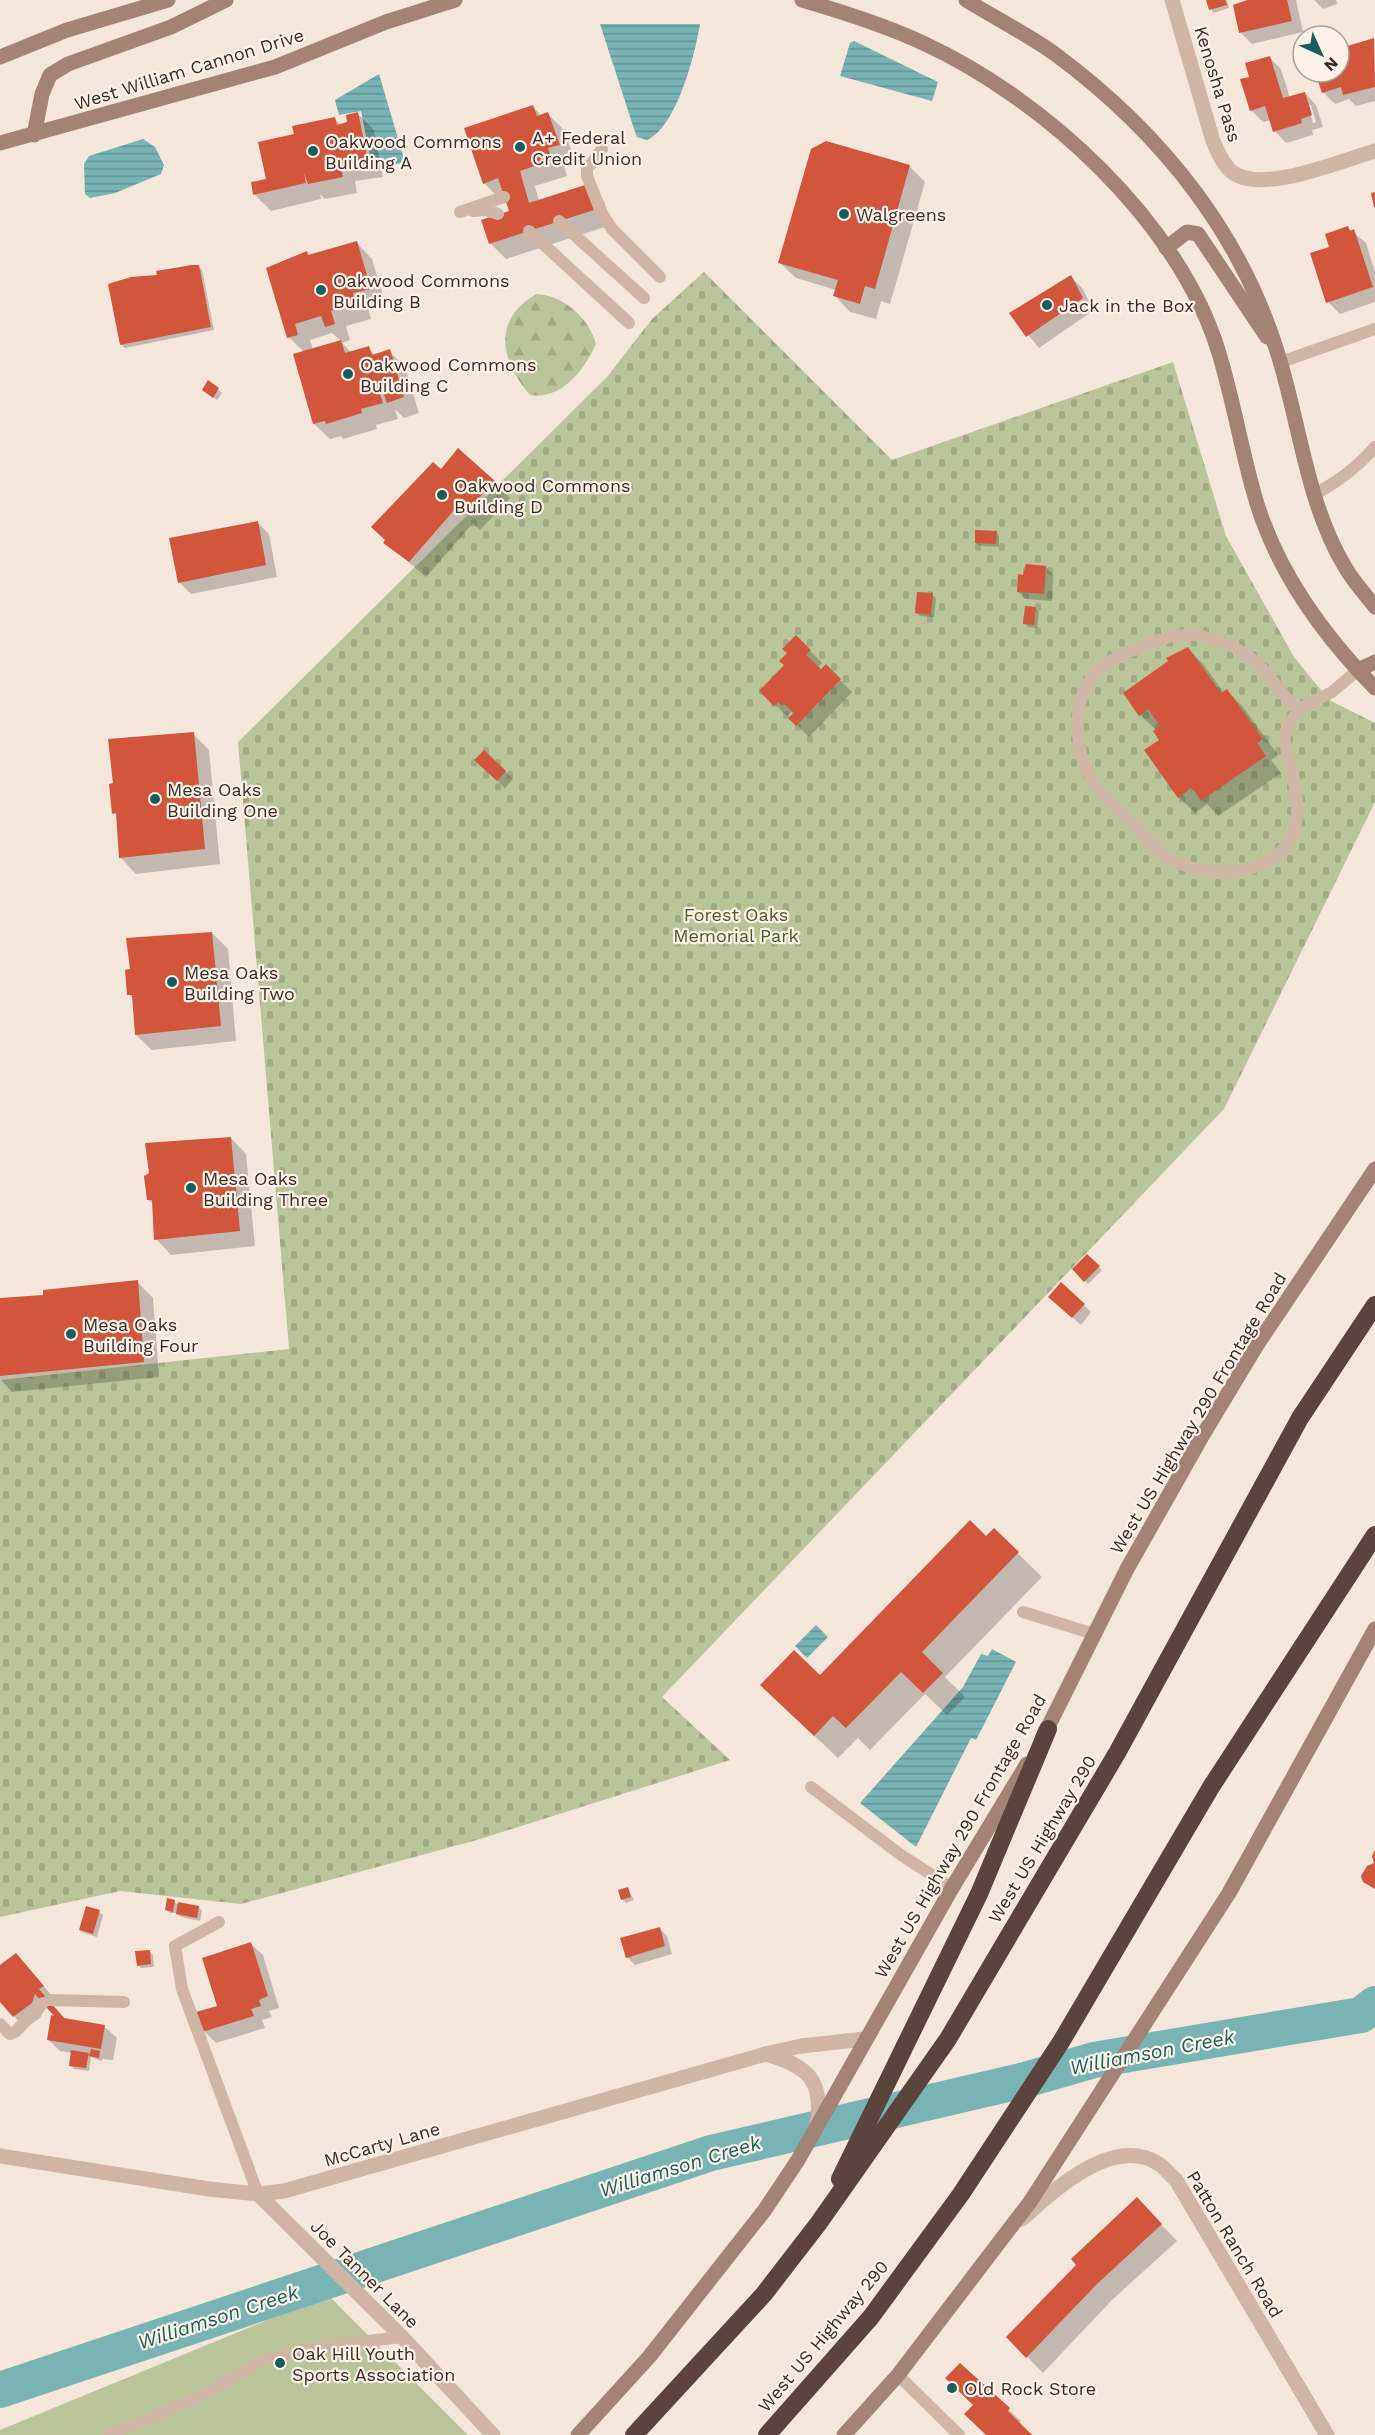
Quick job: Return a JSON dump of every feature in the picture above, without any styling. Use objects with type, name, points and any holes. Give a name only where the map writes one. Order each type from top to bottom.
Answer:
[{"type":"highway","name":"West US Highway 290","points":[[634,2435],[764,2294],[818,2224],[948,2039],[1117,1754],[1300,1418],[1375,1305]]},
{"type":"highway","name":"West US Highway 290","points":[[767,2435],[871,2317],[961,2194],[1061,2042],[1211,1786],[1375,1535]]},
{"type":"highway","points":[[818,2224],[899,2053],[979,1894],[1048,1729]]},
{"type":"main road","points":[[0,57],[67,30],[168,0]]},
{"type":"main road","points":[[34,135],[42,93],[50,75],[68,64],[171,27],[226,0]]},
{"type":"main road","name":"West William Cannon Drive","points":[[0,142],[34,135],[275,67],[386,22],[455,0]]},
{"type":"main road","points":[[802,0],[922,42],[970,67],[1076,147],[1125,196],[1166,248],[1197,301],[1217,348],[1255,499],[1289,577],[1336,646],[1375,687]]},
{"type":"main road","points":[[966,0],[1053,52],[1088,79],[1160,145],[1227,237],[1261,304],[1278,356],[1314,495],[1345,567],[1375,607]]},
{"type":"main road","points":[[1166,248],[1187,232],[1198,234],[1278,356]]},
{"type":"main road","points":[[1358,670],[1375,662]]},
{"type":"main road","name":"West US Highway 290 Frontage Road","points":[[578,2435],[650,2357],[764,2211],[798,2160],[952,1888],[1048,1729],[1127,1569],[1252,1354],[1375,1169]]},
{"type":"main road","points":[[844,2435],[898,2375],[992,2254],[1066,2146],[1229,1893],[1375,1629]]},
{"type":"street","name":"Kenosha Pass","points":[[1172,0],[1213,141],[1220,157],[1233,173],[1254,179],[1278,179],[1375,151]]},
{"type":"street","name":"McCarty Lane","points":[[0,2156],[258,2194],[284,2192],[766,2054],[801,2046],[865,2039]]},
{"type":"street","points":[[766,2054],[791,2061],[806,2071],[816,2084],[820,2104],[817,2127]]},
{"type":"street","name":"Patton Ranch Road","points":[[1010,2230],[1062,2184],[1089,2166],[1114,2158],[1142,2158],[1158,2164],[1176,2180],[1327,2435]]},
{"type":"street","name":"Joe Tanner Lane","points":[[258,2194],[397,2333],[493,2435]]},
{"type":"lane","points":[[602,149],[587,169],[586,176],[601,212],[612,229],[660,277]]},
{"type":"lane","points":[[498,214],[486,210],[460,212],[504,197]]},
{"type":"lane","points":[[559,221],[644,298]]},
{"type":"lane","points":[[529,231],[629,323]]},
{"type":"lane","points":[[1278,356],[1375,329]]},
{"type":"lane","points":[[1314,495],[1345,476],[1375,447]]},
{"type":"lane","points":[[1301,708],[1290,703],[1262,668],[1238,648],[1205,636],[1175,635],[1109,661],[1097,671],[1081,696],[1079,748],[1094,784],[1163,855],[1179,864],[1246,871],[1260,867],[1281,851],[1294,832],[1296,800],[1284,738],[1287,726],[1301,708],[1332,692],[1358,670]]},
{"type":"lane","points":[[1023,1612],[1094,1634]]},
{"type":"lane","points":[[811,1787],[901,1855],[952,1888]]},
{"type":"lane","points":[[219,1922],[175,1946],[182,1989],[258,2194]]},
{"type":"lane","points":[[0,2024],[10,2034],[15,2032],[46,2001],[72,1998],[124,2002]]},
{"type":"lane","points":[[109,2435],[194,2399],[263,2360],[397,2333]]},
{"type":"lane","points":[[898,2375],[960,2435]]},
{"type":"green space","name":"Forest Oaks Memorial Park","points":[[704,272],[892,460],[1173,362],[1226,536],[1294,657],[1329,700],[1375,723],[1375,802],[1224,1109],[662,1697],[730,1760],[477,1840],[241,1904],[120,1891],[0,1917],[0,1380],[289,1349],[238,742],[607,377],[652,319]]},
{"type":"green space","points":[[536,294],[556,299],[574,310],[593,334],[596,344],[585,364],[562,388],[552,393],[530,395],[512,368],[505,341],[512,316],[522,304]]},
{"type":"green space","name":"Oak Hill Youth Sports Association","points":[[328,2295],[468,2435],[0,2435],[0,2430]]},
{"type":"water","points":[[600,24],[700,24],[689,70],[676,105],[658,132],[647,140],[637,137]]},
{"type":"water","points":[[854,41],[938,82],[932,101],[840,76],[850,43]]},
{"type":"water","points":[[379,74],[405,162],[373,170],[361,111],[339,115],[335,100]]},
{"type":"water","points":[[143,139],[155,147],[164,165],[161,174],[115,193],[90,198],[85,194],[84,164],[89,156]]},
{"type":"water","points":[[816,1625],[828,1637],[807,1658],[795,1646]]},
{"type":"water","points":[[992,1649],[1016,1662],[976,1740],[971,1738],[916,1847],[860,1803],[963,1687],[981,1654],[988,1656]]},
{"type":"building","points":[[1206,0],[1225,0],[1227,5],[1209,10]]},
{"type":"building","points":[[1247,0],[1287,0],[1292,21],[1239,33],[1233,5]]},
{"type":"building","points":[[1374,38],[1375,87],[1343,95],[1341,87],[1322,93],[1319,84],[1351,84],[1351,45]]},
{"type":"building","points":[[1270,56],[1283,98],[1305,92],[1312,115],[1301,119],[1302,123],[1273,132],[1265,106],[1250,111],[1240,79],[1249,77],[1245,63]]},
{"type":"building","points":[[533,105],[537,116],[548,112],[560,145],[548,148],[552,160],[520,171],[529,203],[588,184],[597,209],[489,244],[481,220],[509,211],[498,178],[483,184],[464,128]]},
{"type":"building","name":"Oakwood Commons Building A","points":[[358,112],[368,161],[340,165],[343,177],[308,184],[304,173],[306,183],[253,195],[251,182],[266,179],[258,142],[294,134],[292,126],[335,117],[337,125],[347,122],[346,115]]},
{"type":"building","name":"Walgreens","points":[[826,141],[910,165],[875,289],[865,286],[860,304],[833,296],[838,280],[778,263],[811,149]]},
{"type":"building","points":[[1375,192],[1375,207],[1374,207],[1371,193]]},
{"type":"building","points":[[1348,226],[1350,231],[1354,229],[1373,287],[1326,303],[1310,253],[1329,247],[1325,234]]},
{"type":"building","name":"Oakwood Commons Building B","points":[[357,241],[371,289],[353,293],[356,303],[331,311],[335,324],[325,327],[321,316],[295,324],[298,335],[287,338],[266,268],[307,251],[308,255]]},
{"type":"building","points":[[199,265],[211,327],[120,345],[108,284],[131,277],[157,275],[156,271]]},
{"type":"building","name":"Jack in the Box","points":[[1071,275],[1083,298],[1026,337],[1009,313]]},
{"type":"building","name":"Oakwood Commons Building C","points":[[341,340],[345,353],[369,346],[372,355],[390,349],[404,397],[387,403],[383,392],[380,394],[383,403],[361,409],[362,413],[326,424],[325,421],[313,424],[293,354]]},
{"type":"building","points":[[208,380],[219,388],[213,398],[202,390]]},
{"type":"building","name":"Oakwood Commons Building D","points":[[458,448],[495,481],[463,515],[456,508],[409,562],[383,543],[385,540],[371,527],[433,462],[441,469]]},
{"type":"building","points":[[258,521],[266,565],[178,583],[169,538]]},
{"type":"building","points":[[975,530],[997,531],[996,544],[975,543]]},
{"type":"building","points":[[1026,564],[1046,566],[1044,594],[1017,592],[1018,574],[1023,575]]},
{"type":"building","points":[[917,592],[933,593],[931,615],[915,613]]},
{"type":"building","points":[[1025,606],[1036,607],[1034,625],[1023,624]]},
{"type":"building","points":[[796,635],[811,650],[806,655],[821,669],[826,664],[841,679],[796,726],[788,718],[794,713],[784,704],[782,706],[778,702],[774,706],[759,691],[784,665],[779,661],[787,653],[782,649]]},
{"type":"building","points":[[1188,647],[1221,693],[1227,689],[1263,739],[1257,743],[1266,756],[1201,801],[1192,787],[1178,798],[1144,750],[1159,740],[1153,731],[1160,726],[1148,709],[1139,716],[1123,693],[1168,661],[1166,658]]},
{"type":"building","name":"Mesa Oaks Building One","points":[[194,732],[205,849],[119,858],[116,813],[112,814],[109,784],[113,783],[108,739]]},
{"type":"building","points":[[484,750],[506,771],[497,781],[474,760]]},
{"type":"building","name":"Mesa Oaks Building Two","points":[[212,932],[221,1026],[135,1035],[132,995],[127,995],[125,970],[130,969],[126,938]]},
{"type":"building","name":"Mesa Oaks Building Three","points":[[231,1137],[240,1231],[154,1240],[152,1200],[147,1200],[144,1176],[149,1173],[145,1143]]},
{"type":"building","points":[[1087,1254],[1100,1266],[1084,1282],[1072,1269]]},
{"type":"building","name":"Mesa Oaks Building Four","points":[[138,1280],[144,1362],[0,1376],[0,1298],[43,1295],[43,1290]]},
{"type":"building","points":[[1061,1282],[1085,1304],[1072,1318],[1048,1297]]},
{"type":"building","points":[[970,1520],[986,1536],[994,1528],[1019,1552],[922,1652],[943,1673],[923,1693],[901,1672],[846,1728],[833,1716],[814,1736],[760,1685],[794,1650],[820,1675]]},
{"type":"building","points":[[1375,1850],[1375,1889],[1363,1882],[1361,1876],[1367,1866],[1374,1863],[1372,1856]]},
{"type":"building","points":[[628,1887],[631,1897],[621,1900],[618,1890]]},
{"type":"building","points":[[167,1898],[175,1900],[173,1912],[165,1910]]},
{"type":"building","points":[[178,1902],[199,1906],[197,1918],[176,1914]]},
{"type":"building","points":[[86,1906],[100,1910],[93,1934],[79,1930]]},
{"type":"building","points":[[660,1927],[665,1946],[626,1958],[620,1938]]},
{"type":"building","points":[[251,1942],[268,1996],[259,2000],[261,2006],[251,2009],[254,2016],[202,2032],[196,2012],[217,2006],[202,1958]]},
{"type":"building","points":[[150,1950],[151,1964],[137,1966],[135,1951]]},
{"type":"building","points":[[16,1953],[44,1986],[39,1989],[64,2018],[105,2025],[101,2049],[47,2040],[51,2015],[54,2016],[35,1994],[32,2003],[13,2017],[0,2002],[0,1965]]},
{"type":"building","points":[[91,2049],[100,2051],[99,2058],[89,2056]]},
{"type":"building","points":[[71,2050],[89,2053],[86,2068],[69,2066]]},
{"type":"building","points":[[1137,2197],[1162,2224],[1097,2284],[1026,2358],[1006,2337],[1076,2265],[1071,2259]]},
{"type":"building","points":[[960,2363],[1010,2408],[1008,2411],[1032,2435],[986,2435],[964,2414],[973,2405],[945,2378]]},
{"type":"waterway","name":"Williamson Creek","points":[[0,2390],[711,2153],[1025,2080],[1094,2060],[1361,2015],[1375,2004]]},
{"type":"waterway","points":[[1361,2015],[1375,2021]]},
{"type":"place","name":"A+ Federal Credit Union","points":[[520,147]]},
{"type":"place","name":"Oakwood Commons Building A","points":[[313,151]]},
{"type":"place","name":"Walgreens","points":[[844,214]]},
{"type":"place","name":"Oakwood Commons Building B","points":[[321,290]]},
{"type":"place","name":"Jack in the Box","points":[[1047,305]]},
{"type":"place","name":"Oakwood Commons Building C","points":[[348,374]]},
{"type":"place","name":"Oakwood Commons Building D","points":[[442,495]]},
{"type":"place","name":"Mesa Oaks Building One","points":[[155,799]]},
{"type":"place","name":"Mesa Oaks Building Two","points":[[172,982]]},
{"type":"place","name":"Mesa Oaks Building Three","points":[[191,1188]]},
{"type":"place","name":"Mesa Oaks Building Four","points":[[71,1334]]},
{"type":"place","name":"Oak Hill Youth Sports Association","points":[[280,2363]]},
{"type":"place","name":"Old Rock Store","points":[[952,2388]]}]
